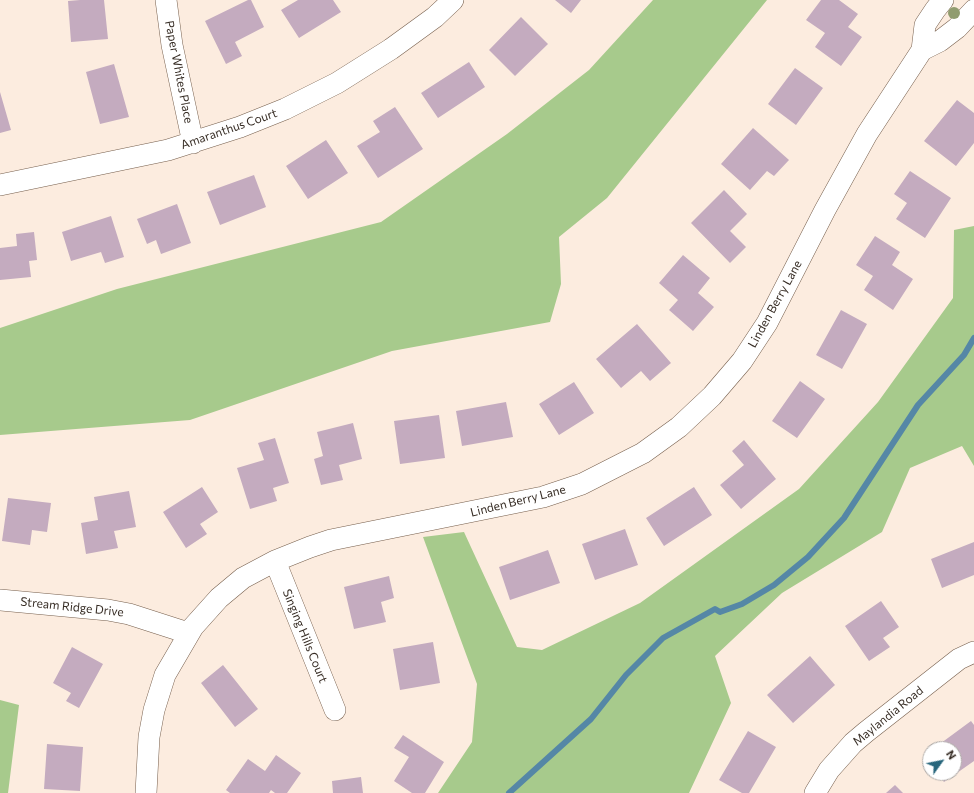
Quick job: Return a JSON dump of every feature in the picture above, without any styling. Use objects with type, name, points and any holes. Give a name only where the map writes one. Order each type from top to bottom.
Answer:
[{"type":"street","name":"Paper Whites Place","points":[[166,0],[172,46],[193,143]]},
{"type":"street","name":"Amaranthus Court","points":[[0,185],[193,143],[247,125],[285,109],[337,83],[391,49],[435,17],[453,0]]},
{"type":"street","name":"Linden Berry Lane","points":[[922,50],[925,25],[943,0]]},
{"type":"street","name":"Linden Berry Lane","points":[[146,793],[148,737],[154,710],[165,675],[188,633],[219,598],[243,578],[275,561],[331,540],[499,507],[543,497],[576,486],[603,475],[643,453],[679,427],[712,396],[742,361],[763,329],[867,134],[901,79],[922,50],[940,41],[957,28],[974,10]]},
{"type":"street","name":"Singing Hills Court","points":[[275,561],[335,710]]},
{"type":"street","name":"Stream Ridge Drive","points":[[0,600],[115,611],[166,624],[188,633]]},
{"type":"street","name":"Maylandia Road","points":[[815,793],[829,770],[861,736],[959,659],[974,652]]},
{"type":"green space","points":[[653,0],[767,0],[607,198],[559,237],[561,284],[550,322],[392,351],[190,420],[0,435],[0,328],[117,289],[381,222],[507,134],[589,70]]},
{"type":"green space","points":[[974,226],[974,466],[962,446],[910,468],[882,532],[782,593],[715,656],[731,703],[689,793],[438,793],[472,742],[477,684],[423,537],[464,532],[517,647],[542,650],[640,603],[799,489],[878,402],[953,298],[954,230]]},
{"type":"green space","points":[[0,700],[19,705],[8,793],[0,793]]},
{"type":"building","points":[[104,0],[108,39],[71,42],[68,1]]},
{"type":"building","points":[[248,0],[251,0],[264,27],[235,42],[242,56],[226,64],[205,21]]},
{"type":"building","points":[[298,0],[333,0],[341,12],[299,38],[281,10]]},
{"type":"building","points":[[555,0],[581,0],[571,13]]},
{"type":"building","points":[[821,0],[839,0],[858,14],[848,27],[862,37],[841,66],[815,47],[825,33],[806,20]]},
{"type":"building","points":[[521,17],[548,44],[515,76],[489,50]]},
{"type":"building","points":[[469,62],[485,87],[438,118],[421,93]]},
{"type":"building","points":[[114,64],[129,117],[100,124],[86,72]]},
{"type":"building","points":[[795,68],[823,88],[796,125],[768,104]]},
{"type":"building","points":[[0,92],[11,130],[0,133]]},
{"type":"building","points":[[957,100],[974,113],[974,143],[956,166],[924,141]]},
{"type":"building","points":[[395,107],[423,149],[378,178],[357,146],[380,132],[373,121]]},
{"type":"building","points":[[753,128],[789,160],[774,176],[767,171],[750,190],[721,164]]},
{"type":"building","points":[[326,140],[348,173],[308,199],[286,166]]},
{"type":"building","points":[[910,171],[951,198],[925,238],[896,219],[907,203],[894,194]]},
{"type":"building","points":[[254,175],[266,207],[220,225],[207,192]]},
{"type":"building","points":[[724,190],[747,214],[730,231],[746,247],[730,263],[691,223]]},
{"type":"building","points":[[177,204],[191,243],[161,254],[156,240],[147,244],[137,219]]},
{"type":"building","points":[[111,216],[124,257],[105,263],[101,252],[71,261],[62,232]]},
{"type":"building","points":[[34,232],[37,260],[29,261],[31,277],[0,280],[0,248],[17,246],[16,234]]},
{"type":"building","points":[[875,236],[900,252],[892,265],[913,279],[893,310],[864,290],[873,276],[856,265]]},
{"type":"building","points":[[683,255],[710,278],[698,293],[714,307],[693,331],[669,310],[678,300],[659,283]]},
{"type":"building","points":[[841,310],[867,324],[842,369],[816,355]]},
{"type":"building","points":[[637,324],[671,363],[650,381],[641,371],[621,388],[596,359]]},
{"type":"building","points":[[800,381],[825,399],[797,438],[772,421]]},
{"type":"building","points":[[574,382],[594,413],[559,435],[539,404]]},
{"type":"building","points":[[506,402],[513,437],[462,446],[456,411]]},
{"type":"building","points":[[439,415],[445,458],[400,464],[394,421]]},
{"type":"building","points":[[353,423],[362,459],[339,465],[343,480],[321,485],[314,459],[323,456],[317,432]]},
{"type":"building","points":[[275,438],[289,483],[273,488],[277,501],[250,509],[237,468],[264,460],[258,443]]},
{"type":"building","points":[[744,440],[776,479],[741,509],[720,485],[744,465],[732,451]]},
{"type":"building","points":[[202,487],[218,512],[200,524],[207,534],[186,548],[163,512]]},
{"type":"building","points":[[694,487],[712,515],[664,546],[646,518]]},
{"type":"building","points":[[129,491],[136,527],[114,531],[118,548],[86,554],[81,523],[98,520],[94,497]]},
{"type":"building","points":[[8,498],[51,503],[47,532],[32,530],[30,545],[2,541]]},
{"type":"building","points":[[625,529],[638,565],[595,580],[582,544]]},
{"type":"building","points":[[974,542],[974,575],[942,588],[931,559]]},
{"type":"building","points":[[548,550],[560,583],[510,600],[499,567]]},
{"type":"building","points":[[389,576],[394,598],[381,602],[386,622],[354,629],[344,587]]},
{"type":"building","points":[[881,601],[899,627],[883,638],[890,647],[869,661],[845,626]]},
{"type":"building","points":[[433,642],[440,683],[400,690],[393,649]]},
{"type":"building","points":[[72,647],[103,664],[79,708],[66,701],[71,693],[53,683]]},
{"type":"building","points":[[810,656],[835,685],[793,723],[767,695]]},
{"type":"building","points":[[223,665],[258,709],[235,727],[201,683]]},
{"type":"building","points":[[971,721],[974,725],[974,761],[962,769],[962,741],[944,741]]},
{"type":"building","points":[[748,731],[776,747],[749,793],[742,793],[719,780]]},
{"type":"building","points":[[403,735],[444,762],[425,793],[412,793],[394,781],[409,757],[394,748]]},
{"type":"building","points":[[47,744],[83,747],[80,791],[44,789]]},
{"type":"building","points":[[276,755],[301,773],[287,793],[275,793],[271,790],[269,793],[230,793],[226,790],[248,759],[265,771]]},
{"type":"building","points":[[361,777],[363,793],[333,793],[332,781]]},
{"type":"building","points":[[895,785],[903,793],[886,793]]},
{"type":"waterway","points":[[509,793],[591,719],[626,675],[663,638],[715,609],[720,612],[742,604],[774,585],[808,557],[844,518],[918,405],[964,355],[974,338]]}]
